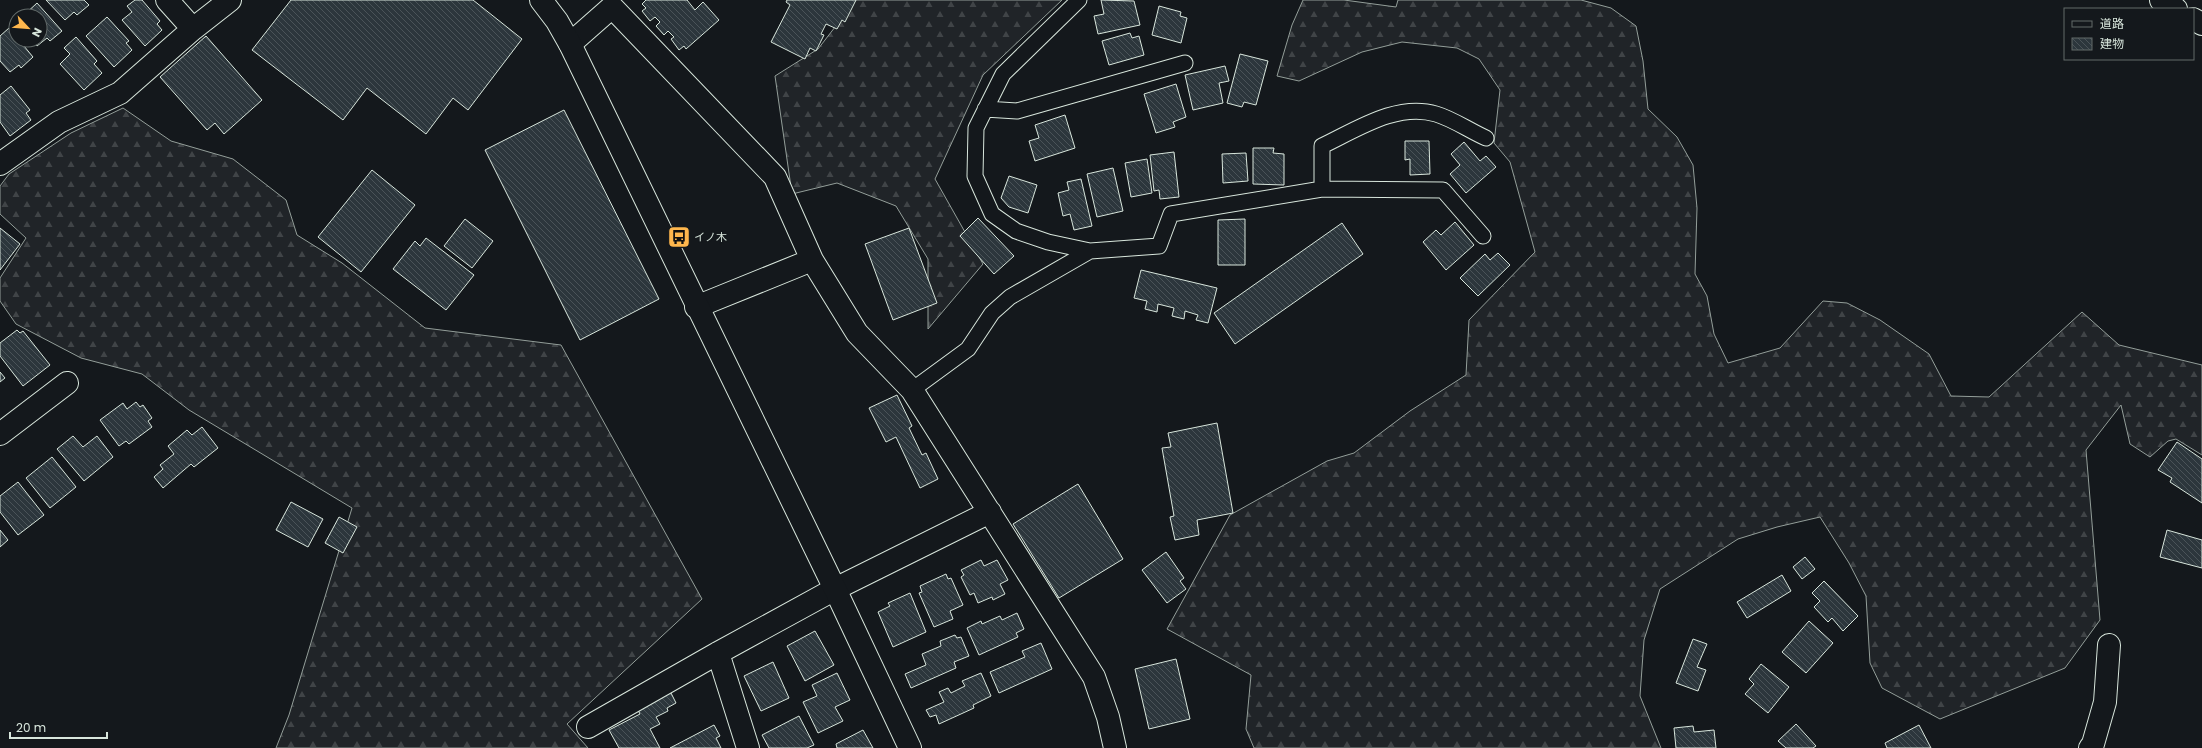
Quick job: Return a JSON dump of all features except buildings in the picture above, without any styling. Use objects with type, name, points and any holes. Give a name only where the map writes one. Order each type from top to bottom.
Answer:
[{"type":"street","points":[[167,0],[193,29]]},
{"type":"street","points":[[0,164],[59,122],[120,92],[193,29],[230,0]]},
{"type":"street","points":[[541,0],[557,21],[570,44],[696,307],[835,589],[910,748]]},
{"type":"street","points":[[2161,0],[2174,8]]},
{"type":"street","points":[[570,44],[616,3],[775,177],[812,260],[857,333],[912,390],[1094,677],[1108,717],[1115,748]]},
{"type":"street","points":[[696,307],[812,260]]},
{"type":"street","points":[[0,434],[67,383]]},
{"type":"street","points":[[588,728],[718,653],[835,589],[990,512]]},
{"type":"street","points":[[2090,748],[2093,744],[2105,702],[2108,645]]},
{"type":"street","points":[[718,653],[748,748]]},
{"type":"lane","points":[[1079,0],[1004,74],[976,128],[975,176],[992,214],[1016,231],[1048,242],[1090,251],[1159,246],[1172,214],[1322,189],[1443,190],[1483,236]]},
{"type":"lane","points":[[985,109],[1017,111],[1184,64]]},
{"type":"lane","points":[[1322,189],[1322,146],[1391,115],[1412,110],[1436,114],[1486,138]]},
{"type":"lane","points":[[912,390],[968,349],[992,313],[1010,297],[1090,251]]},
{"type":"green space","points":[[856,0],[1062,0],[983,75],[935,179],[983,264],[928,329],[928,259],[896,206],[837,183],[792,194],[775,76],[818,49]]},
{"type":"green space","points":[[1303,0],[1344,0],[1396,7],[1398,0],[1581,0],[1611,8],[1636,26],[1643,61],[1648,109],[1677,137],[1693,165],[1697,208],[1695,274],[1707,296],[1714,334],[1728,363],[1780,348],[1823,301],[1847,303],[1880,320],[1929,354],[1951,396],[1989,397],[2082,312],[2119,345],[2202,365],[2202,455],[2176,439],[2168,441],[2150,457],[2130,444],[2121,405],[2086,450],[2100,620],[2065,668],[1940,719],[1882,688],[1870,663],[1866,596],[1849,563],[1820,517],[1777,527],[1738,539],[1660,589],[1644,640],[1640,696],[1661,748],[1254,748],[1246,729],[1251,675],[1167,629],[1230,515],[1327,461],[1354,453],[1410,411],[1466,375],[1469,320],[1535,252],[1510,162],[1494,143],[1500,90],[1479,59],[1457,48],[1402,42],[1362,52],[1299,81],[1277,76],[1292,25]]},
{"type":"green space","points":[[123,108],[171,141],[233,159],[286,200],[297,235],[342,263],[425,328],[561,345],[702,599],[567,724],[588,748],[276,748],[289,715],[352,508],[189,410],[142,374],[81,358],[16,324],[0,301],[0,278],[26,238],[0,214],[0,186],[9,174],[71,133]]},
{"type":"place","name":"イノ木","points":[[679,237]]}]
